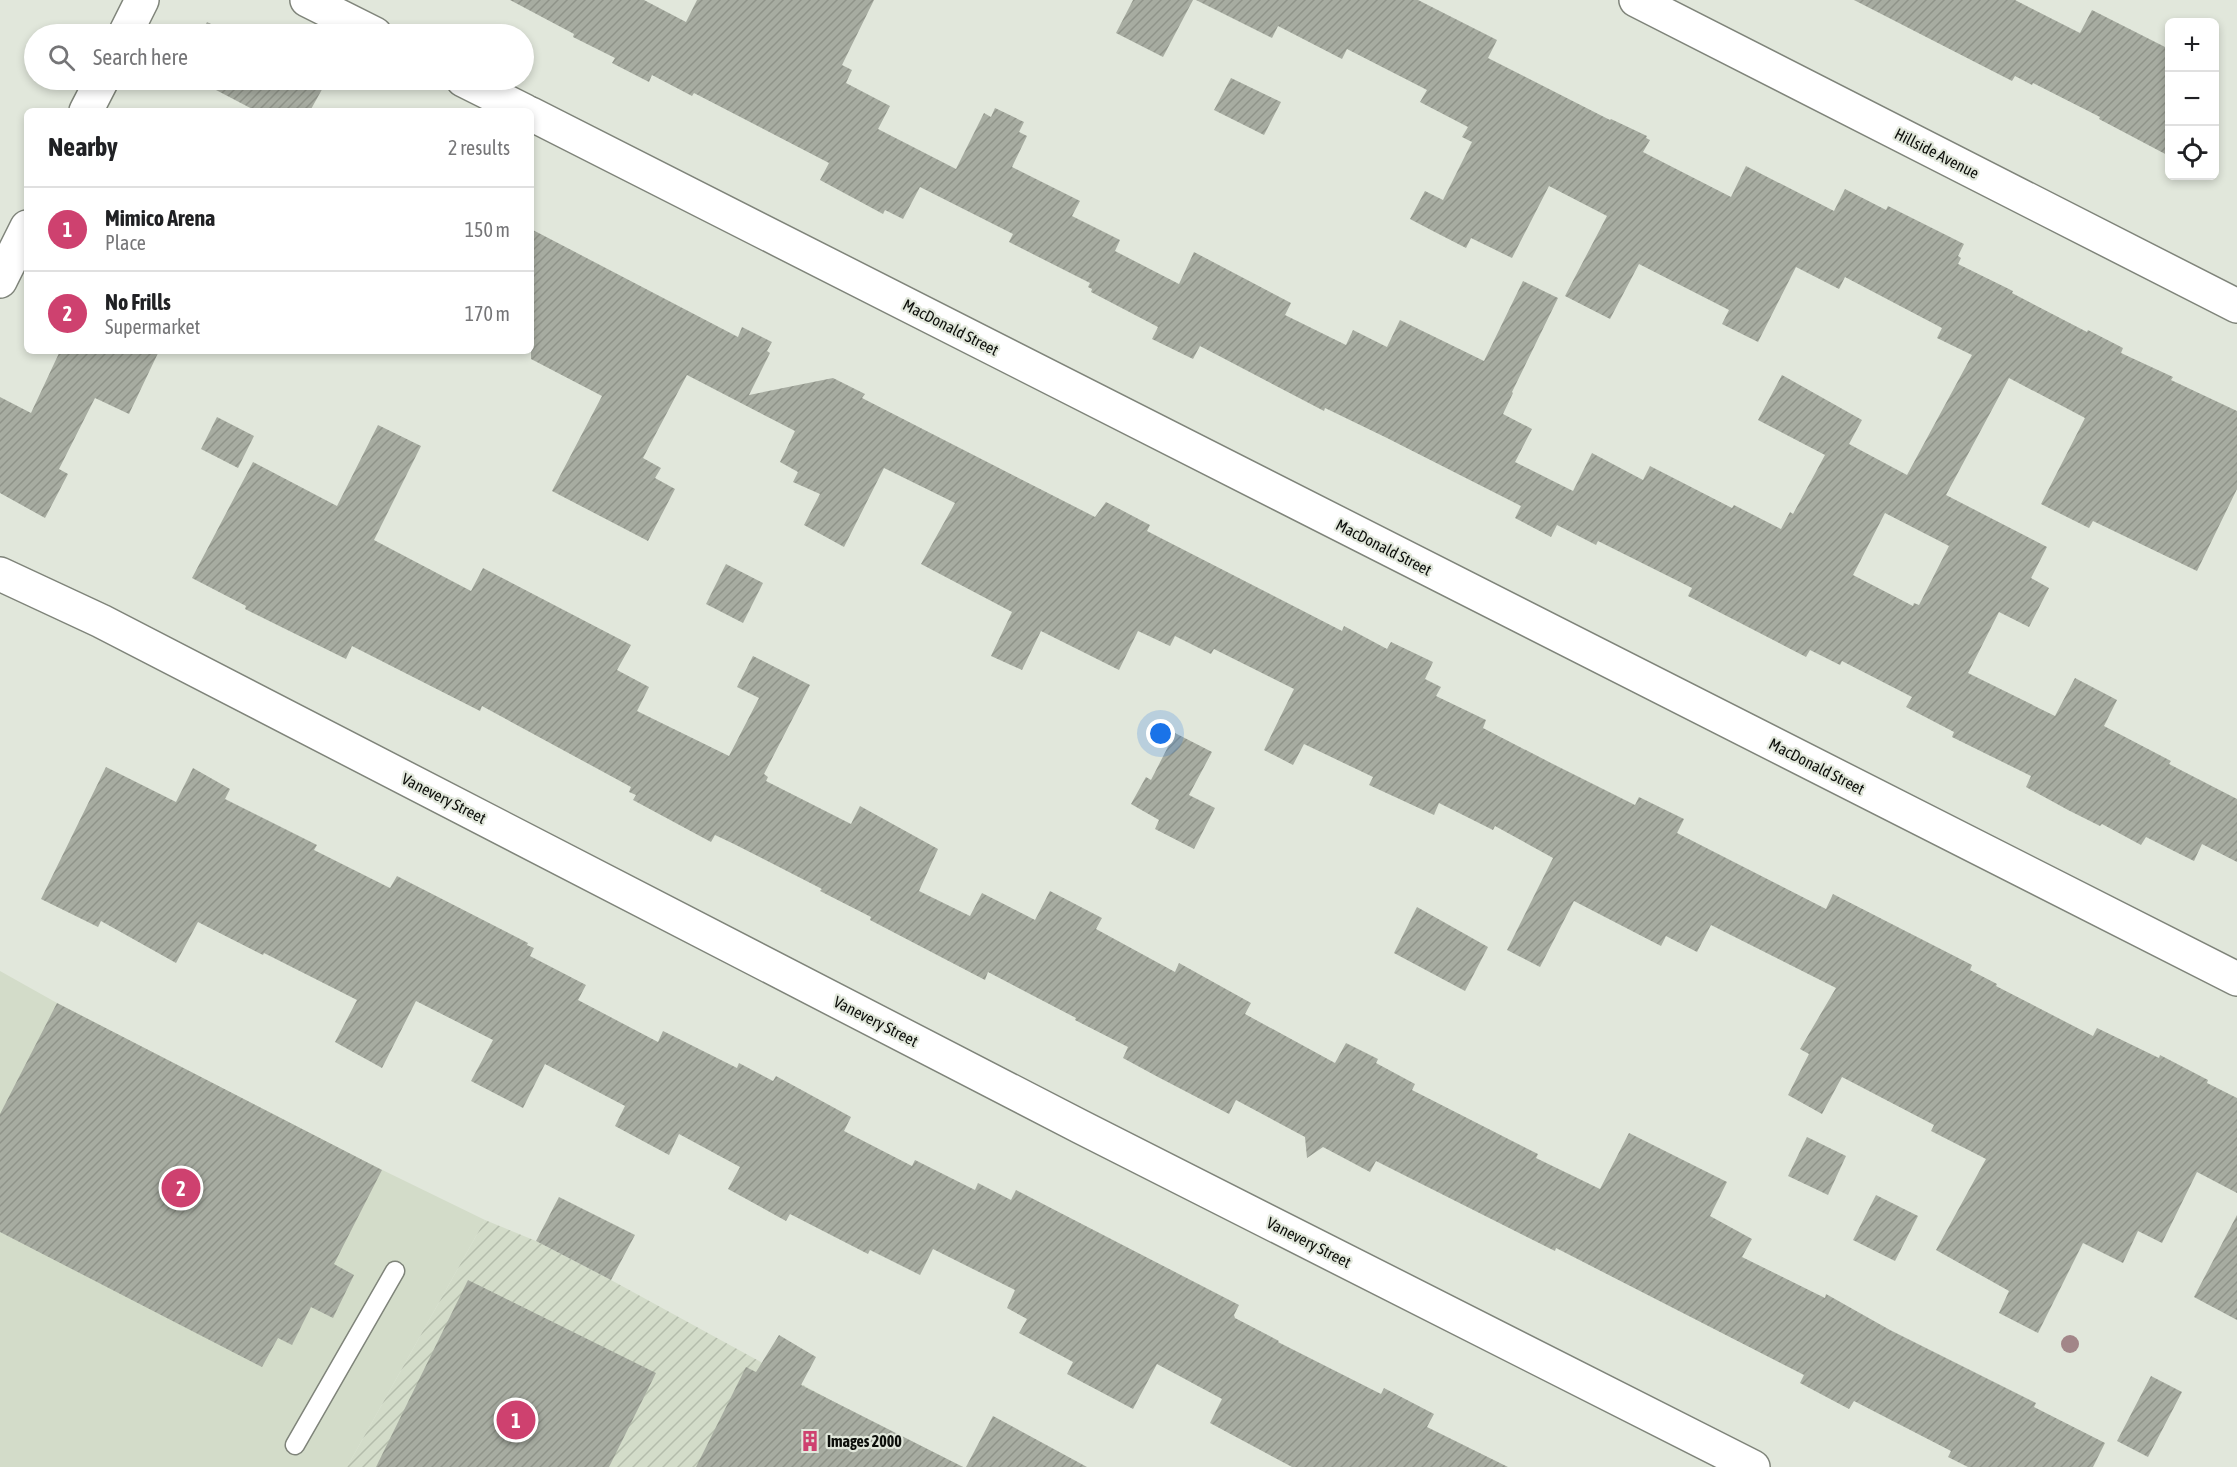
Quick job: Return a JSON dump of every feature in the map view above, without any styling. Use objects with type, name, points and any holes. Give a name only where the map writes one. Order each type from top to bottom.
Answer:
[{"type":"street","points":[[130,24],[142,0]]},
{"type":"street","points":[[307,0],[355,24]]},
{"type":"street","name":"Hillside Avenue","points":[[1636,0],[2237,306]]},
{"type":"street","points":[[88,108],[97,90]]},
{"type":"street","points":[[483,90],[519,108]]},
{"type":"street","name":"MacDonald Street","points":[[534,116],[2237,979]]},
{"type":"street","points":[[0,281],[24,233]]},
{"type":"street","name":"Vanevery Street","points":[[0,574],[101,621],[1081,1127],[1753,1467]]},
{"type":"lane","points":[[294,1445],[395,1271]]},
{"type":"shaded area","points":[[0,971],[57,1003],[366,1162],[485,1220],[347,1467],[0,1467]]},
{"type":"shaded area","points":[[485,1220],[536,1241],[845,1408],[963,1467],[347,1467]]},
{"type":"building","points":[[510,0],[644,0],[686,22],[697,0],[874,0],[842,65],[852,70],[846,83],[890,106],[878,129],[956,169],[984,113],[991,117],[995,108],[1024,122],[1019,132],[1027,136],[1012,167],[1080,201],[1072,216],[1120,240],[1115,251],[1179,284],[1194,252],[1291,303],[1285,315],[1346,345],[1353,330],[1387,347],[1400,320],[1484,361],[1523,281],[1558,298],[1503,414],[1532,429],[1515,462],[1573,491],[1592,453],[1643,480],[1650,466],[1732,508],[1734,505],[1781,529],[1790,512],[1793,514],[1825,455],[1758,420],[1782,375],[1862,420],[1849,444],[1907,475],[1972,355],[1937,338],[1942,328],[1845,277],[1839,289],[1796,267],[1758,342],[1722,324],[1729,310],[1639,264],[1610,319],[1565,296],[1607,216],[1549,186],[1512,258],[1471,238],[1466,248],[1429,229],[1410,219],[1425,191],[1443,200],[1472,142],[1462,137],[1468,127],[1420,102],[1427,90],[1347,49],[1342,59],[1278,26],[1272,38],[1196,0],[1418,0],[1497,40],[1488,58],[1610,120],[1647,136],[1646,138],[1650,140],[1643,152],[1731,197],[1746,166],[1834,211],[1845,189],[1886,210],[1888,206],[1964,244],[1958,256],[1961,258],[1958,264],[2087,332],[2088,330],[2123,348],[2121,353],[2173,377],[2171,380],[2237,411],[2237,489],[2197,571],[2093,521],[2089,528],[2041,504],[2085,418],[2009,378],[1946,495],[2047,547],[2031,578],[2049,588],[2029,627],[1999,612],[1968,673],[2055,716],[2075,678],[2117,700],[2104,726],[2171,761],[2169,764],[2237,799],[2237,862],[2202,844],[2194,861],[2146,837],[2141,845],[2102,824],[2100,826],[2026,787],[2031,776],[1952,737],[1954,732],[1906,707],[1912,697],[1842,661],[1840,665],[1810,650],[1806,657],[1688,596],[1692,588],[1598,541],[1596,545],[1557,525],[1551,537],[1515,518],[1521,506],[1325,408],[1324,411],[1200,346],[1193,359],[1152,339],[1158,327],[1091,292],[1092,289],[1088,287],[1090,283],[1009,242],[1013,234],[920,187],[903,219],[885,210],[883,214],[820,180],[829,163],[694,93],[692,96],[652,75],[649,82],[612,63],[615,58],[573,37],[574,34]],"holes":[[[1885,513],[1949,546],[1919,605],[1914,603],[1913,606],[1853,575]]]},
{"type":"building","points":[[1133,0],[1193,0],[1163,57],[1116,33]]},
{"type":"building","points":[[1854,0],[2015,0],[2080,33],[2092,10],[2165,47],[2165,154],[2033,83],[2032,85],[2015,76],[2012,81]]},
{"type":"building","points":[[1231,78],[1281,102],[1264,135],[1214,110]]},
{"type":"building","points":[[216,90],[322,90],[312,108],[250,108]]},
{"type":"building","points":[[534,231],[738,337],[742,327],[772,342],[767,351],[770,353],[749,395],[833,378],[865,394],[862,398],[1095,517],[1106,502],[1150,525],[1147,531],[1342,631],[1344,626],[1387,649],[1391,642],[1433,662],[1425,679],[1441,687],[1436,696],[1486,720],[1483,728],[1635,805],[1639,797],[1684,819],[1677,833],[1826,909],[1833,894],[1972,965],[1970,970],[1997,984],[1996,986],[2093,1036],[2097,1028],[2159,1058],[2160,1055],[2208,1080],[2207,1083],[2237,1098],[2237,1193],[2197,1172],[2162,1243],[2138,1231],[2123,1263],[2083,1243],[2038,1333],[1999,1313],[2009,1291],[1936,1250],[1986,1159],[1931,1131],[1934,1125],[1842,1077],[1822,1114],[1788,1095],[1809,1054],[1800,1049],[1836,988],[1711,925],[1697,952],[1666,936],[1661,946],[1574,901],[1540,967],[1507,950],[1553,858],[1495,826],[1493,830],[1439,803],[1434,815],[1369,785],[1373,777],[1304,744],[1293,765],[1264,750],[1294,689],[1214,649],[1211,654],[1175,636],[1170,646],[1138,631],[1119,670],[1041,631],[1022,670],[991,656],[1012,612],[921,564],[955,503],[884,468],[844,547],[804,525],[820,494],[793,482],[798,472],[780,462],[795,431],[687,375],[643,458],[661,468],[655,478],[675,489],[648,541],[552,491],[602,396],[531,359],[531,354],[534,354]]},
{"type":"building","points":[[59,354],[158,354],[129,414],[95,398],[59,469],[68,474],[45,518],[0,493],[0,397],[31,413]]},
{"type":"building","points":[[217,417],[254,436],[238,468],[201,449]]},
{"type":"building","points":[[378,425],[421,446],[374,540],[471,591],[483,568],[631,645],[617,670],[649,687],[637,711],[729,756],[759,698],[737,687],[753,656],[810,685],[764,774],[768,777],[766,781],[851,824],[860,806],[938,849],[919,891],[970,916],[982,893],[1035,920],[1050,891],[1102,918],[1096,929],[1175,972],[1179,963],[1251,1003],[1245,1014],[1335,1063],[1346,1043],[1378,1059],[1376,1063],[1415,1084],[1412,1090],[1538,1154],[1536,1158],[1600,1189],[1629,1133],[1727,1182],[1710,1216],[1752,1239],[1742,1257],[1825,1298],[1826,1294],[1890,1330],[2036,1403],[2034,1407],[2105,1443],[2093,1467],[1968,1467],[1948,1457],[1951,1451],[1854,1401],[1849,1409],[1800,1383],[1804,1375],[1556,1248],[1555,1251],[1376,1161],[1370,1172],[1323,1147],[1307,1158],[1305,1137],[1236,1100],[1229,1114],[1158,1077],[1123,1058],[1128,1047],[1075,1020],[1076,1018],[988,972],[985,980],[870,920],[871,917],[820,891],[822,889],[734,844],[715,835],[711,842],[633,800],[636,795],[629,792],[631,787],[482,706],[480,711],[352,646],[346,659],[245,609],[246,606],[192,578],[253,462],[337,506]]},
{"type":"building","points":[[726,564],[763,583],[743,623],[706,604]]},
{"type":"building","points":[[1175,733],[1212,752],[1189,795],[1215,808],[1194,849],[1155,829],[1159,820],[1131,804],[1146,777],[1151,780]]},
{"type":"building","points":[[106,767],[176,802],[193,768],[230,789],[225,799],[317,845],[314,850],[390,888],[397,876],[528,943],[527,945],[534,948],[530,956],[586,985],[578,1000],[658,1042],[663,1031],[737,1068],[739,1063],[773,1081],[776,1076],[851,1117],[844,1131],[912,1166],[915,1160],[975,1190],[978,1183],[1011,1200],[1016,1190],[1239,1305],[1234,1315],[1235,1318],[1278,1342],[1381,1394],[1384,1388],[1434,1414],[1427,1427],[1508,1467],[1292,1467],[1210,1423],[1222,1399],[1157,1364],[1133,1409],[1067,1374],[1073,1362],[1019,1333],[1027,1319],[1007,1308],[1015,1290],[933,1249],[920,1275],[870,1250],[868,1254],[790,1214],[786,1221],[728,1189],[740,1167],[679,1134],[669,1155],[615,1126],[625,1106],[545,1064],[523,1108],[471,1081],[493,1040],[416,1001],[382,1068],[335,1042],[357,1000],[264,953],[263,955],[198,922],[176,963],[101,921],[98,927],[41,899]]},
{"type":"building","points":[[1417,907],[1488,947],[1465,991],[1394,953]]},
{"type":"building","points":[[57,1003],[382,1170],[334,1264],[354,1275],[333,1318],[311,1307],[292,1345],[278,1338],[262,1367],[0,1232],[0,1114]]},
{"type":"building","points":[[1807,1137],[1846,1156],[1828,1195],[1788,1176]]},
{"type":"building","points":[[1876,1195],[1918,1216],[1895,1261],[1853,1240]]},
{"type":"building","points":[[559,1197],[635,1235],[611,1280],[536,1241]]},
{"type":"building","points":[[2237,1215],[2237,1320],[2194,1297]]},
{"type":"building","points":[[468,1280],[656,1373],[609,1467],[376,1467]]},
{"type":"building","name":"Images 2000","points":[[779,1335],[816,1357],[801,1385],[963,1467],[696,1467],[746,1367],[756,1372]]},
{"type":"building","points":[[2151,1376],[2182,1392],[2148,1457],[2117,1441]]},
{"type":"building","points":[[993,1416],[1087,1467],[966,1467]]},
{"type":"place","name":"No Frills","points":[[181,1188]]},
{"type":"place","name":"Mimico Arena","points":[[516,1420]]},
{"type":"place","name":"Images 2000","points":[[810,1441]]}]
